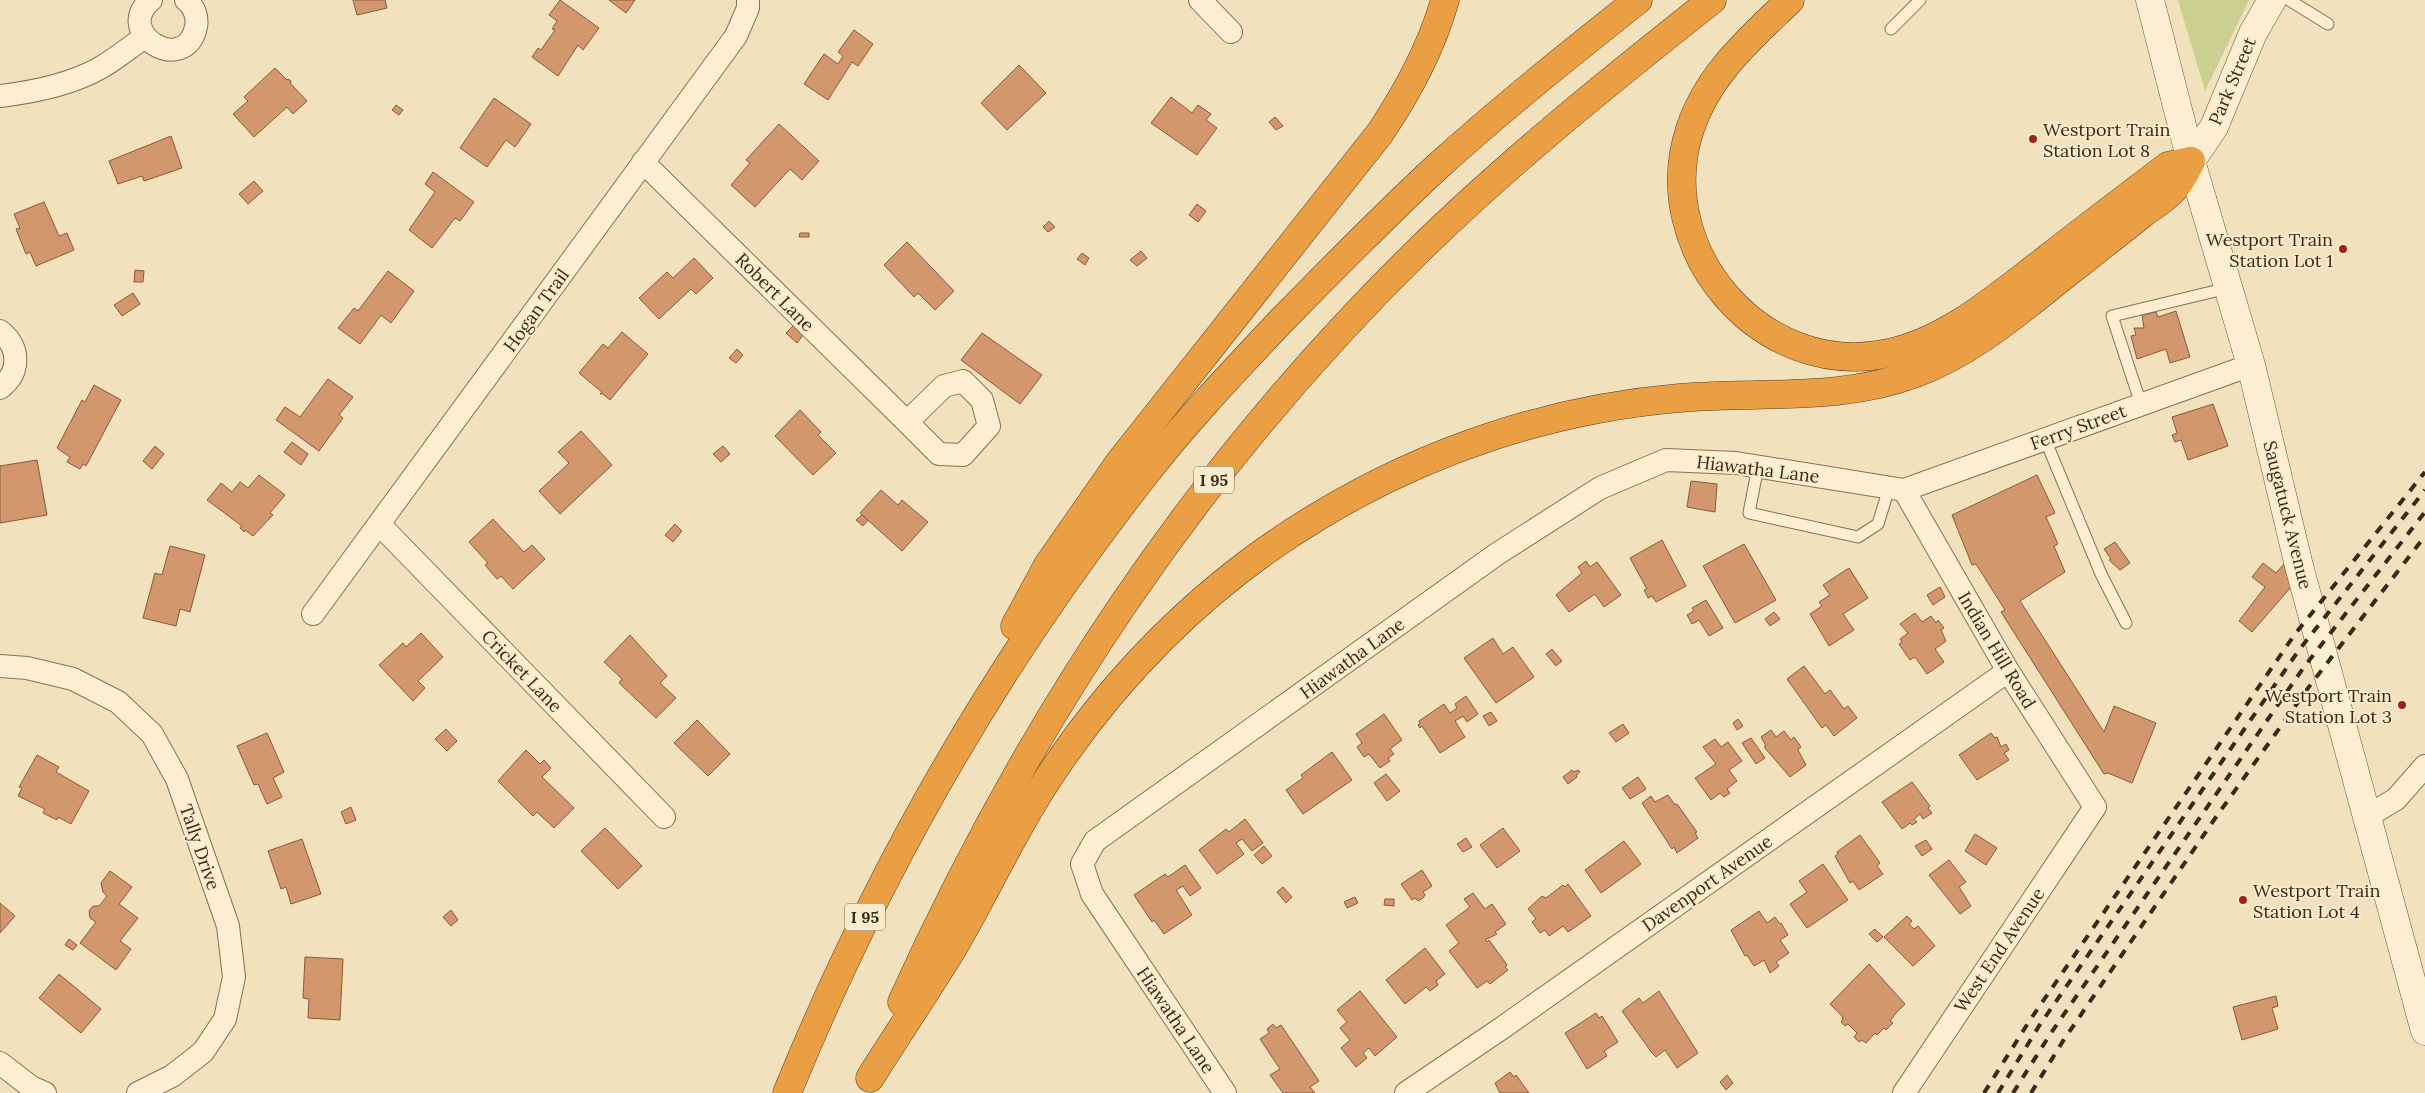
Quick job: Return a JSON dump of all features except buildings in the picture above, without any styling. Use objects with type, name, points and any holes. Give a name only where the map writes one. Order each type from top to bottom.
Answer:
[{"type":"highway","points":[[956,749],[1021,613],[1048,565],[1080,515],[1158,412],[1380,133],[1416,76],[1430,46],[1445,0]]},
{"type":"highway","name":"I 95","points":[[787,1093],[838,973],[871,904],[914,822],[956,749],[1000,676],[1047,606],[1148,471],[1202,406],[1317,284],[1438,166],[1508,105],[1638,0]]},
{"type":"highway","name":"I 95","points":[[867,1085],[937,925],[1014,778],[1056,706],[1147,567],[1198,500],[1304,372],[1418,250],[1543,137],[1712,0]]},
{"type":"highway","points":[[1790,0],[1730,60],[1705,94],[1690,131],[1683,165],[1682,194],[1690,236],[1710,275],[1737,308],[1754,322],[1791,344],[1830,356],[1863,357],[1890,353],[1929,340],[2002,294],[2168,166],[2192,161]]},
{"type":"highway","points":[[867,1085],[952,950],[1021,823],[1080,732],[1154,645],[1206,597],[1260,554],[1330,509],[1404,470],[1469,444],[1538,422],[1645,402],[1717,396],[1835,391],[1892,382],[1918,373],[1965,350],[2174,190],[2192,161]]},
{"type":"main road","name":"Saugatuck Avenue","points":[[2150,0],[2192,161],[2251,365],[2299,566],[2425,1031]]},
{"type":"main road","name":"Park Street","points":[[2192,161],[2214,127],[2253,33],[2272,0]]},
{"type":"street","points":[[151,0],[142,11],[140,20],[145,37],[152,45],[161,49],[171,50],[188,42],[194,34],[197,24],[195,13],[186,0]]},
{"type":"street","name":"Hogan Trail","points":[[313,614],[380,525],[736,36],[748,8],[748,0]]},
{"type":"street","points":[[1200,0],[1231,32]]},
{"type":"street","points":[[0,96],[60,85],[100,68],[145,37]]},
{"type":"street","name":"Robert Lane","points":[[643,162],[907,422]]},
{"type":"street","points":[[0,331],[8,338],[14,348],[16,361],[14,372],[7,383],[0,388]]},
{"type":"street","name":"Ferry Street","points":[[1897,489],[2045,439],[2251,365]]},
{"type":"street","name":"Hiawatha Lane","points":[[1225,1093],[1092,894],[1082,864],[1095,841],[1497,554],[1600,488],[1666,460],[1736,463],[1897,489]]},
{"type":"street","name":"Indian Hill Road","points":[[1897,489],[2008,671],[2095,807]]},
{"type":"street","name":"Cricket Lane","points":[[380,525],[664,817]]},
{"type":"street","name":"Tally Drive","points":[[0,666],[27,668],[73,679],[118,702],[152,734],[177,779],[228,926],[234,977],[225,1019],[202,1052],[172,1076],[138,1093]]},
{"type":"street","name":"Davenport Avenue","points":[[1406,1093],[1502,1028],[2008,671]]},
{"type":"street","points":[[2368,816],[2396,799],[2425,766]]},
{"type":"street","name":"West End Avenue","points":[[1904,1093],[2095,807]]},
{"type":"street","points":[[0,1063],[31,1087],[45,1093]]},
{"type":"lane","points":[[1891,29],[1920,0]]},
{"type":"lane","points":[[2289,0],[2328,24]]},
{"type":"lane","points":[[2142,404],[2112,316],[2228,288]]},
{"type":"lane","points":[[2045,439],[2100,574],[2126,623]]},
{"type":"lane","points":[[1758,466],[1749,513],[1858,537],[1878,524],[1897,489]]},
{"type":"green space","points":[[2178,0],[2249,0],[2205,91]]},
{"type":"railway","points":[[1984,1093],[2030,1020],[2295,634],[2425,472]]},
{"type":"railway","points":[[1998,1093],[2039,1026],[2299,650],[2425,490]]},
{"type":"railway","points":[[2013,1093],[2051,1033],[2304,667],[2425,512]]},
{"type":"railway","points":[[2031,1093],[2063,1041],[2216,817],[2311,684],[2425,536]]},
{"type":"place","name":"Westport Train Station Lot 8","points":[[2033,139]]},
{"type":"place","name":"Westport Train Station Lot 1","points":[[2343,249]]},
{"type":"place","name":"Westport Train Station Lot 3","points":[[2402,705]]},
{"type":"place","name":"Westport Train Station Lot 4","points":[[2243,900]]}]
